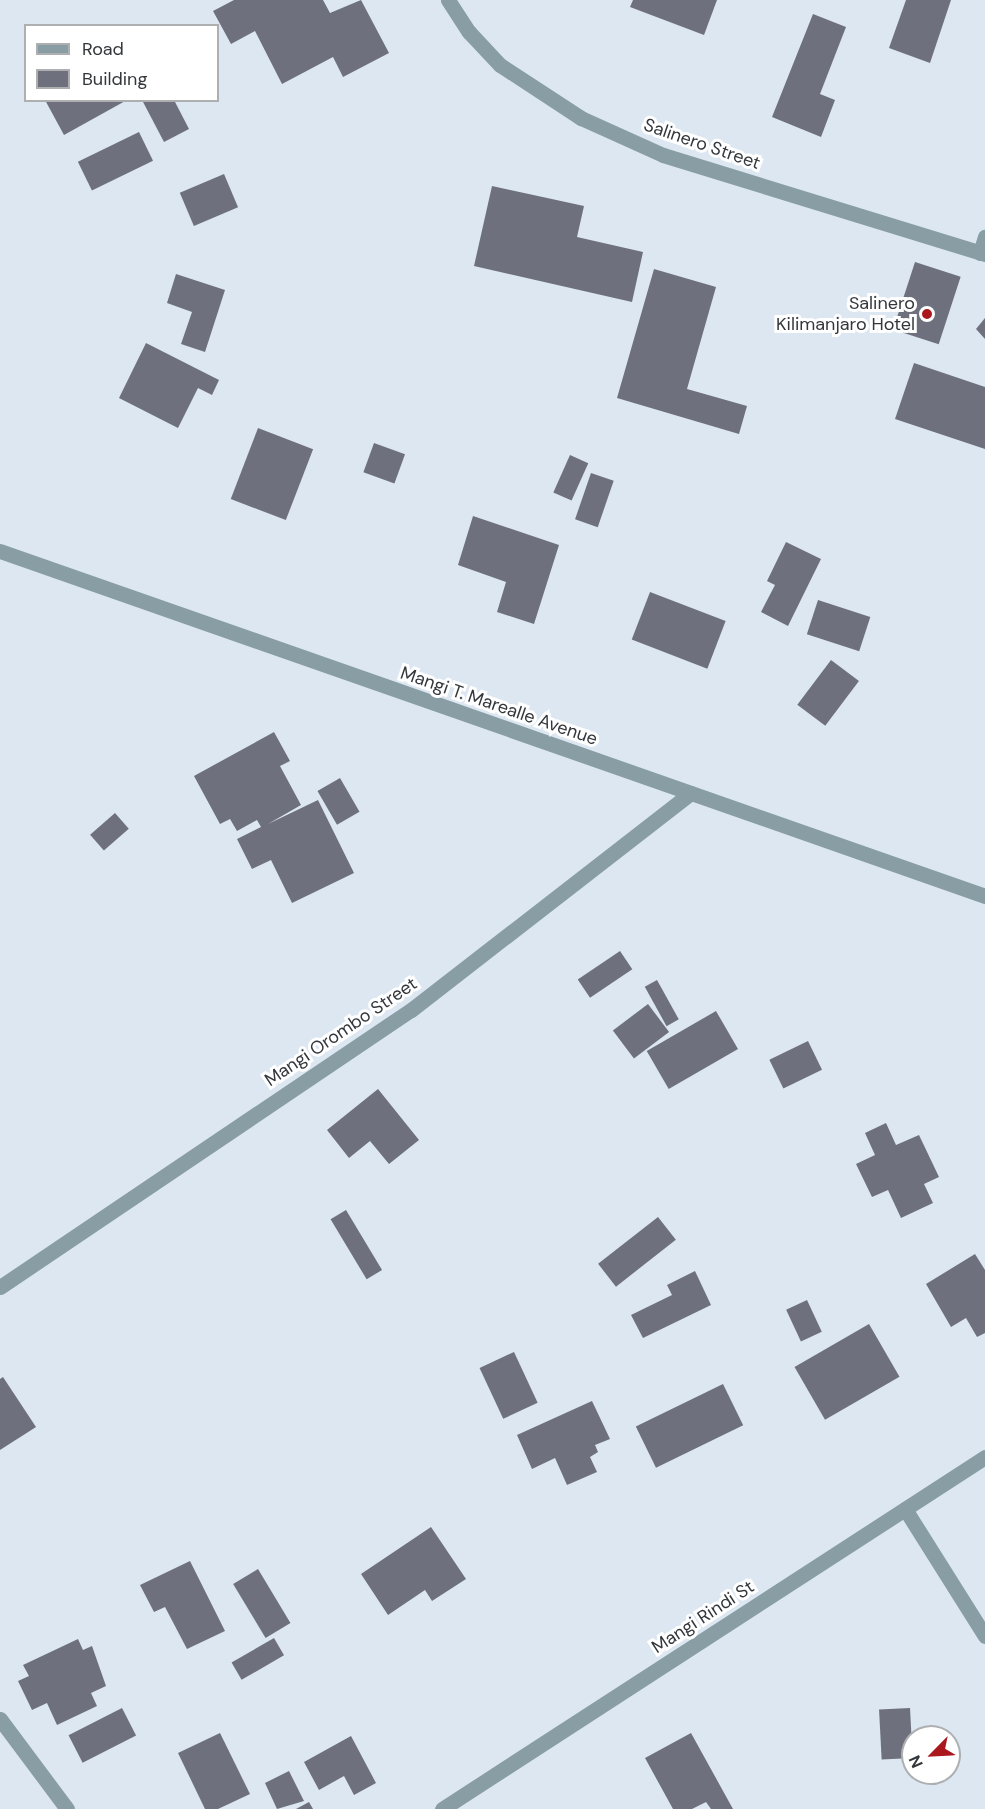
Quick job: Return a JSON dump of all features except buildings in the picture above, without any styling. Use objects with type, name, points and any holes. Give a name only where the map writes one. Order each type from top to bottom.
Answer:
[{"type":"street","name":"Salinero Street","points":[[448,0],[469,32],[500,64],[581,118],[663,155],[982,254]]},
{"type":"street","points":[[982,254],[985,237]]},
{"type":"street","name":"Mangi T. Marealle Avenue","points":[[0,551],[985,896]]},
{"type":"street","name":"Mangi Orombo Street","points":[[0,1287],[411,1010],[691,793]]},
{"type":"street","name":"Mangi Rindi St","points":[[442,1809],[985,1457]]},
{"type":"street","points":[[905,1509],[985,1636]]},
{"type":"street","points":[[0,1719],[66,1809]]},
{"type":"place","name":"Salinero Kilimanjaro Hotel","points":[[927,314]]}]
